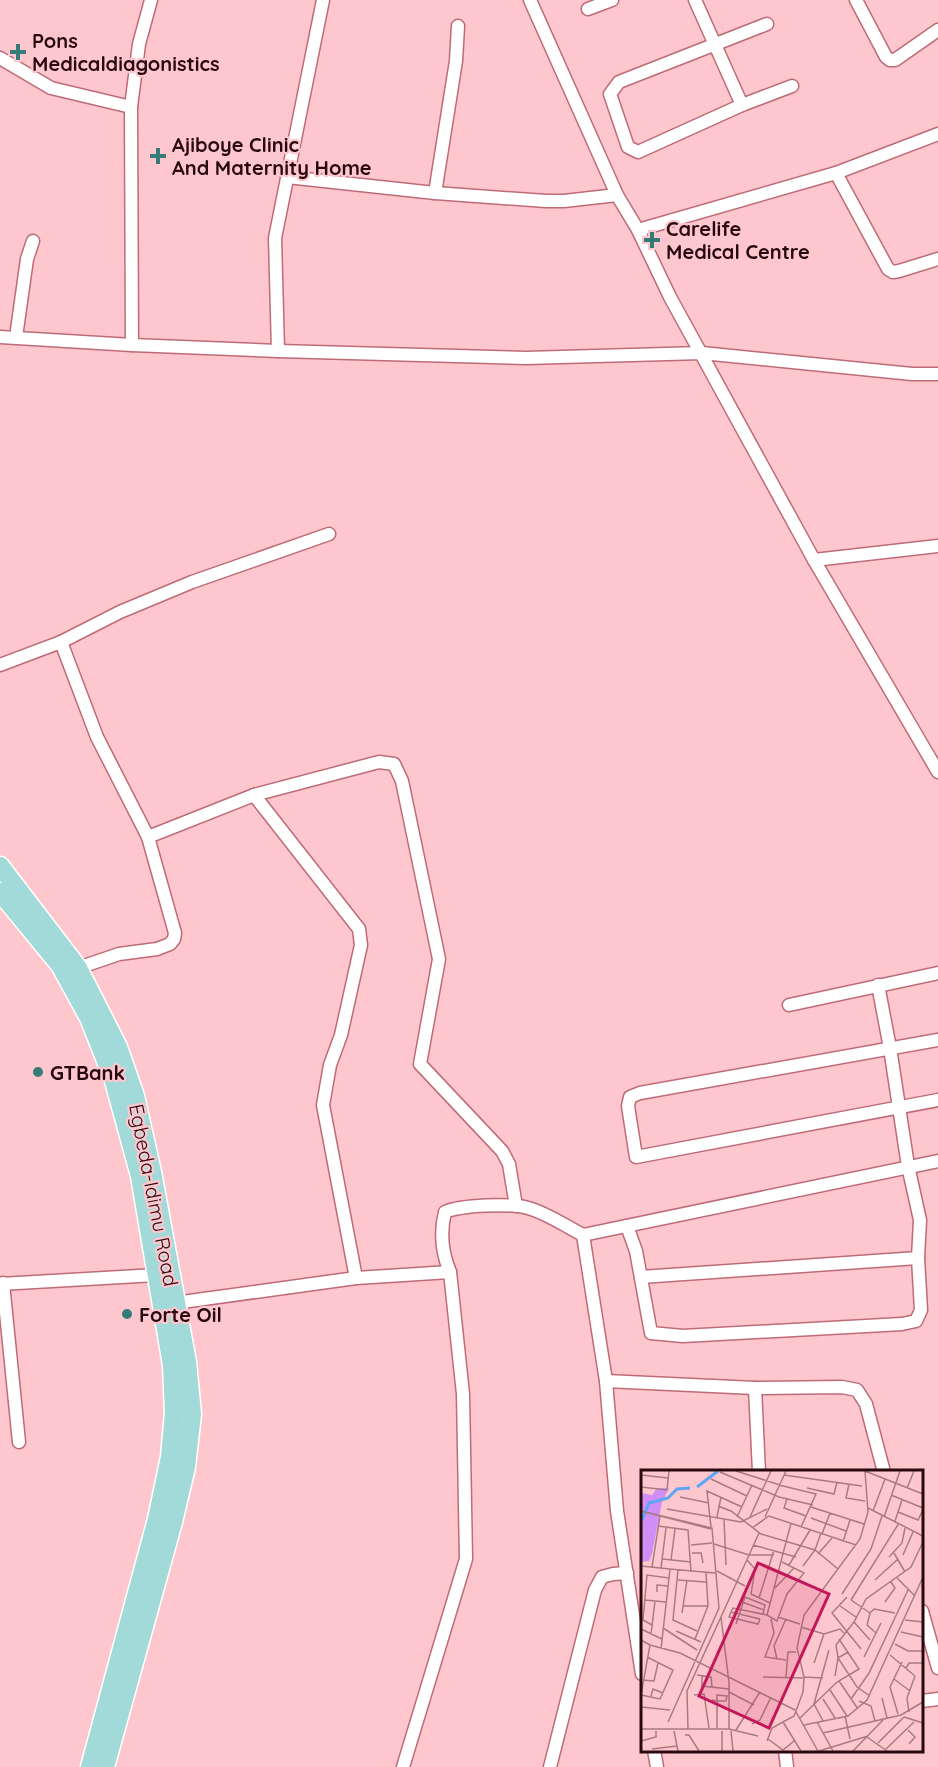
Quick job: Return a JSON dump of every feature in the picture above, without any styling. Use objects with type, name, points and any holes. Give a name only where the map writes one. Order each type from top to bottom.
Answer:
[{"type":"main road","name":"Egbeda-Idimu Road","points":[[0,866],[78,968],[118,1047],[135,1096],[152,1172],[187,1362],[192,1414],[186,1467],[105,1767]]},
{"type":"main road","name":"Egbeda-Idimu Road","points":[[0,892],[60,965],[89,1018],[114,1081],[140,1176],[172,1365],[174,1413],[170,1456],[157,1520],[90,1767]]},
{"type":"street","points":[[132,345],[131,107],[140,44],[151,0]]},
{"type":"street","points":[[278,351],[275,238],[323,0]]},
{"type":"street","points":[[530,0],[617,195],[638,230],[670,297],[813,560],[938,772]]},
{"type":"street","points":[[588,9],[612,0]]},
{"type":"street","points":[[695,0],[742,105]]},
{"type":"street","points":[[856,0],[886,57],[890,60],[896,60],[938,30]]},
{"type":"street","points":[[767,24],[619,82],[614,86],[610,94],[628,147],[638,152],[742,105],[792,86]]},
{"type":"street","points":[[435,193],[456,60],[458,26]]},
{"type":"street","points":[[0,58],[51,88],[131,107]]},
{"type":"street","points":[[638,230],[836,172],[938,134]]},
{"type":"street","points":[[836,172],[888,269],[892,272],[899,271],[938,258]]},
{"type":"street","points":[[287,177],[435,193],[555,201],[617,195]]},
{"type":"street","points":[[16,337],[27,259],[33,241]]},
{"type":"street","points":[[0,337],[278,351],[526,358],[702,353],[901,373],[938,374]]},
{"type":"street","points":[[0,665],[61,642],[120,612],[192,582],[329,534]]},
{"type":"street","points":[[813,560],[938,546]]},
{"type":"street","points":[[61,642],[97,737],[147,837],[175,933],[170,944],[157,949],[119,954],[78,968]]},
{"type":"street","points":[[147,837],[254,795],[379,762],[394,764],[402,781],[439,959],[420,1064],[502,1151],[509,1164],[516,1206]]},
{"type":"street","points":[[254,795],[359,929],[361,945],[341,1035],[330,1065],[323,1105],[356,1278]]},
{"type":"street","points":[[789,1005],[938,973]]},
{"type":"street","points":[[627,1226],[636,1251],[651,1332],[669,1336],[902,1324],[916,1321],[921,1310],[918,1258],[920,1220],[908,1166],[878,985]]},
{"type":"street","points":[[938,1040],[640,1093],[630,1097],[628,1106],[636,1157],[938,1100]]},
{"type":"street","points":[[403,1767],[466,1559],[463,1394],[450,1272],[444,1256],[442,1226],[445,1212],[455,1207],[516,1206],[530,1208],[583,1235],[938,1161]]},
{"type":"street","points":[[583,1235],[606,1381],[617,1511],[641,1667]]},
{"type":"street","points":[[641,1277],[918,1258]]},
{"type":"street","points":[[175,1303],[356,1278],[450,1272]]},
{"type":"street","points":[[19,1442],[2,1283],[156,1275]]},
{"type":"street","points":[[606,1381],[755,1388],[842,1387],[857,1390],[866,1404],[883,1470]]},
{"type":"street","points":[[755,1388],[759,1470]]},
{"type":"street","points":[[550,1767],[595,1590],[602,1577],[627,1573]]},
{"type":"street","points":[[923,1618],[938,1668]]},
{"type":"street","points":[[923,1701],[938,1699]]},
{"type":"street","points":[[654,1752],[657,1767]]},
{"type":"street","points":[[785,1752],[787,1767]]},
{"type":"place","name":"Pons Medicaldiagonistics","points":[[18,52]]},
{"type":"place","name":"Ajiboye Clinic And Maternity Home","points":[[158,156]]},
{"type":"place","name":"Carelife Medical Centre","points":[[652,240]]},
{"type":"place","name":"GTBank","points":[[38,1072]]},
{"type":"place","name":"Forte Oil","points":[[127,1314]]}]
